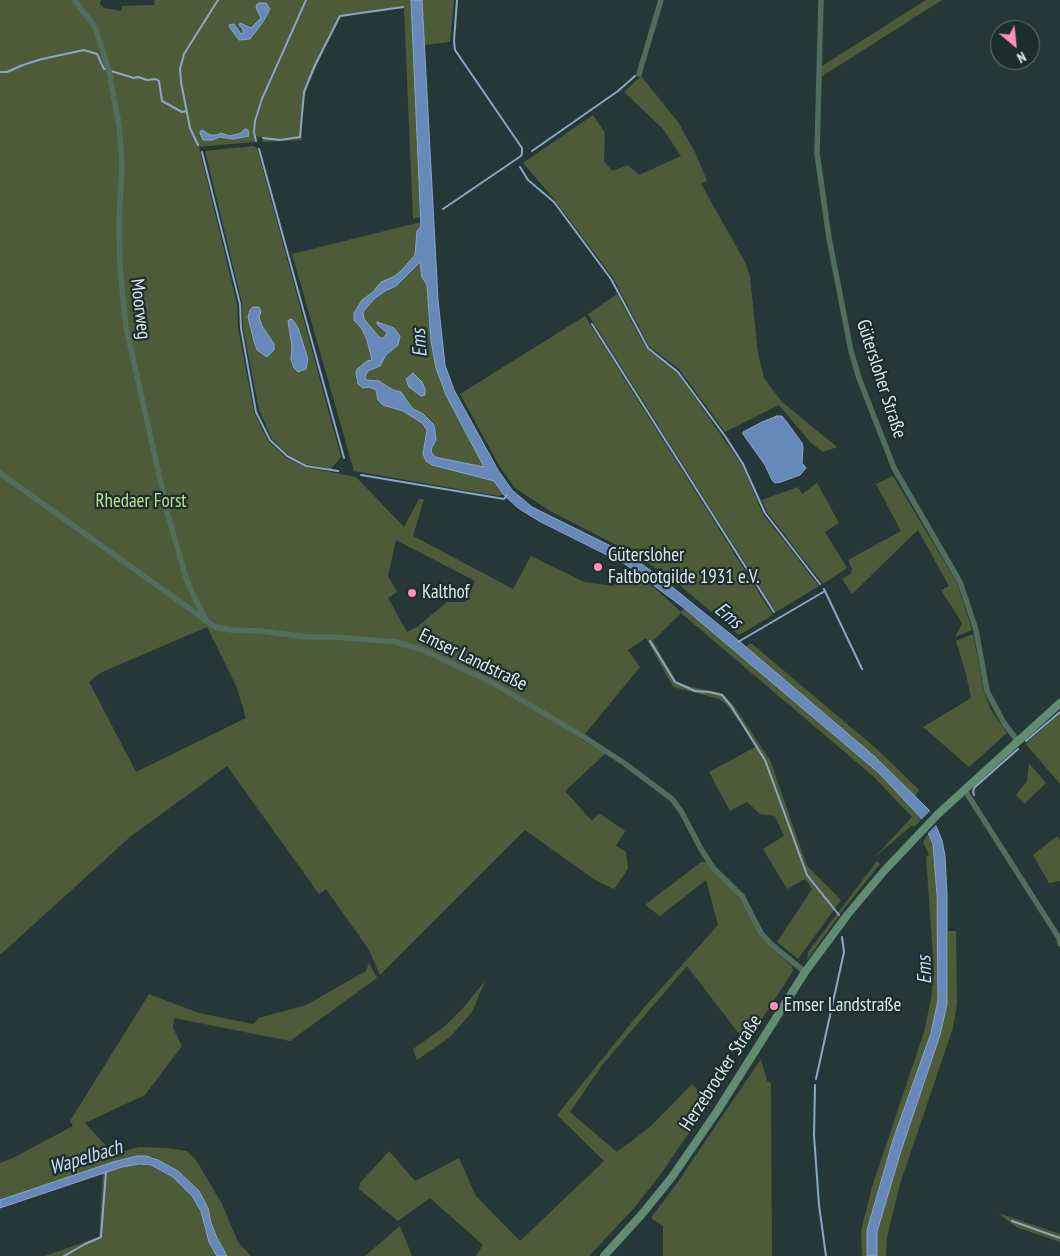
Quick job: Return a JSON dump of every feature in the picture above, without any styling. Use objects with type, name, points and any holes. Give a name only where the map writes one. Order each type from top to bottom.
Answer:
[{"type":"main road","points":[[964,789],[1060,703]]},
{"type":"main road","name":"Herzebrocker Straße","points":[[604,1256],[643,1213],[672,1177],[716,1113],[806,972],[848,914],[907,845],[964,789]]},
{"type":"street","name":"Moorweg","points":[[74,0],[95,27],[109,70],[119,125],[122,163],[119,222],[126,327],[168,515],[186,578],[207,621]]},
{"type":"street","points":[[639,74],[661,0]]},
{"type":"street","name":"Gütersloher Straße","points":[[821,0],[817,153],[828,230],[851,351],[894,468],[960,582],[976,630],[987,692],[1017,740]]},
{"type":"street","name":"Emser Landstraße","points":[[0,473],[215,626],[230,630],[261,631],[307,637],[352,638],[396,642],[423,650],[506,690],[624,763],[672,799],[714,868],[742,896],[761,933],[772,945],[806,972]]},
{"type":"street","points":[[964,789],[1059,938],[1060,944]]},
{"type":"green space","name":"Rhedaer Forst","points":[[0,0],[101,0],[100,4],[104,8],[122,11],[122,6],[154,5],[155,0],[305,0],[261,99],[254,121],[255,142],[199,147],[237,304],[238,328],[254,412],[268,441],[286,458],[305,467],[356,477],[404,527],[419,499],[424,499],[413,536],[513,589],[531,556],[584,582],[614,586],[627,569],[657,590],[681,612],[684,608],[879,773],[922,819],[875,857],[912,817],[874,777],[681,613],[653,641],[677,682],[722,693],[734,706],[770,760],[807,866],[841,900],[798,959],[777,942],[812,889],[805,879],[787,889],[763,849],[784,836],[775,816],[760,814],[747,802],[730,811],[709,772],[755,747],[726,704],[719,699],[673,687],[646,638],[628,650],[640,667],[581,739],[606,753],[565,791],[592,821],[599,813],[625,831],[616,846],[626,852],[628,869],[614,889],[595,880],[525,830],[380,975],[369,950],[326,889],[319,894],[227,766],[130,837],[0,955]],"holes":[[[396,540],[475,581],[465,602],[447,602],[417,627],[407,632],[388,598],[397,592],[388,576]],[[207,627],[237,688],[246,718],[136,772],[89,682],[100,673]]]},
{"type":"green space","points":[[307,0],[411,0],[421,217],[413,219],[404,8],[342,16],[338,20],[307,87],[301,126],[302,140],[263,142],[262,137],[257,137],[255,132],[256,121],[263,100]]},
{"type":"green space","points":[[422,0],[454,0],[450,42],[424,45]]},
{"type":"green space","points":[[926,0],[942,0],[821,77],[822,66]]},
{"type":"green space","points":[[641,76],[678,122],[696,154],[707,181],[701,184],[745,262],[750,277],[758,354],[764,378],[782,402],[837,447],[823,452],[810,442],[779,405],[725,432],[679,369],[649,346],[613,278],[554,199],[523,163],[593,115],[605,133],[604,161],[612,171],[628,165],[639,175],[681,156],[663,129],[624,92]]},
{"type":"green space","points":[[253,146],[257,148],[341,457],[331,469],[305,464],[287,454],[272,439],[259,410],[243,328],[242,303],[205,151]]},
{"type":"green space","points":[[421,222],[421,226],[417,231],[415,255],[401,271],[381,282],[373,292],[362,300],[354,320],[362,329],[373,361],[361,365],[356,374],[356,379],[358,384],[376,390],[383,405],[403,411],[422,423],[427,430],[423,454],[432,465],[494,481],[504,495],[498,496],[354,471],[292,254]]},
{"type":"green space","points":[[420,261],[422,277],[427,285],[431,341],[436,368],[446,395],[484,467],[435,457],[431,452],[436,440],[423,414],[412,408],[401,392],[393,390],[379,381],[366,380],[365,376],[368,371],[380,366],[386,355],[398,345],[394,328],[378,322],[388,333],[384,338],[380,339],[364,319],[363,312],[373,299],[396,286]]},
{"type":"green space","points":[[617,294],[643,343],[677,372],[742,465],[763,514],[819,586],[776,612],[588,314]]},
{"type":"green space","points":[[585,316],[773,615],[739,635],[671,578],[632,553],[550,511],[515,488],[500,467],[460,394]]},
{"type":"green space","points":[[893,476],[957,583],[972,630],[955,637],[962,623],[941,590],[949,586],[918,530],[852,594],[842,579],[850,574],[852,569],[848,560],[901,531],[876,484]]},
{"type":"green space","points":[[817,483],[839,523],[825,532],[847,568],[823,584],[767,512],[762,500],[798,487],[802,494]]},
{"type":"green space","points":[[973,634],[984,692],[991,710],[1007,733],[969,767],[923,727],[971,698],[956,641]]},
{"type":"green space","points":[[751,643],[879,751],[919,790],[915,797],[874,756],[745,647]]},
{"type":"green space","points":[[1060,713],[1060,784],[1026,744]]},
{"type":"green space","points":[[1029,763],[1046,783],[1024,804],[1016,795],[1027,781]]},
{"type":"green space","points":[[928,834],[933,844],[935,858],[939,972],[938,1000],[931,1033],[893,1140],[867,1230],[867,1256],[862,1256],[861,1231],[872,1187],[924,1032],[931,999],[934,971],[926,857],[929,855],[923,842]]},
{"type":"green space","points":[[1057,836],[1060,840],[1060,881],[1049,883],[1033,855]]},
{"type":"green space","points":[[877,861],[880,864],[843,910],[807,960],[808,952]]},
{"type":"green space","points":[[701,862],[707,862],[740,897],[770,947],[792,966],[793,971],[762,1019],[743,1039],[687,966],[603,1064],[570,1112],[617,1152],[650,1127],[692,1084],[709,1103],[663,1171],[635,1207],[589,1256],[476,1256],[483,1245],[430,1198],[398,1221],[359,1189],[360,1183],[389,1151],[415,1181],[459,1158],[476,1196],[520,1241],[604,1161],[557,1115],[641,1011],[718,925],[706,880],[660,916],[645,905]]},
{"type":"green space","points":[[948,931],[956,931],[957,1004],[953,1028],[900,1184],[887,1237],[886,1256],[877,1256],[877,1232],[900,1154],[940,1035],[947,1004]]},
{"type":"green space","points":[[369,963],[377,978],[290,1041],[174,1018],[173,1028],[182,1046],[145,1095],[85,1123],[107,1147],[111,1155],[139,1147],[187,1151],[196,1160],[222,1204],[238,1242],[251,1256],[227,1256],[217,1238],[208,1208],[199,1191],[178,1171],[153,1157],[137,1156],[120,1160],[0,1200],[0,1163],[73,1126],[70,1121],[149,994],[199,1013],[253,1024],[259,1018],[306,1005],[366,971]]},
{"type":"green space","points":[[485,981],[472,1012],[450,1037],[417,1060],[413,1049],[444,1027],[464,1007]]},
{"type":"green space","points":[[761,1059],[767,1081],[771,1083],[772,1256],[663,1256],[663,1226],[651,1218]]},
{"type":"green space","points":[[139,1164],[156,1167],[173,1177],[192,1196],[201,1211],[209,1242],[217,1256],[45,1256],[99,1237],[103,1173]]},
{"type":"green space","points":[[998,1213],[1060,1234],[1060,1242],[1016,1227]]},
{"type":"green space","points":[[400,1226],[412,1256],[365,1256]]},
{"type":"water","points":[[411,0],[422,0],[438,300],[445,365],[454,390],[498,470],[512,490],[532,507],[631,556],[666,582],[739,641],[874,756],[929,810],[942,840],[945,856],[947,1004],[940,1035],[900,1154],[877,1232],[877,1256],[867,1256],[867,1230],[893,1140],[931,1033],[938,1000],[937,895],[933,844],[922,819],[879,773],[684,608],[625,564],[539,521],[518,508],[504,495],[494,481],[432,465],[426,461],[423,454],[427,430],[422,423],[403,411],[383,405],[378,400],[376,390],[369,387],[363,388],[358,384],[357,369],[367,361],[372,360],[367,340],[362,329],[354,320],[354,313],[362,300],[373,292],[381,282],[401,271],[415,255],[417,231],[421,226]],"holes":[[[420,262],[422,277],[427,285],[431,341],[436,368],[446,395],[484,467],[435,457],[431,452],[436,440],[434,425],[423,414],[412,408],[401,392],[393,390],[379,381],[366,380],[365,376],[368,371],[380,366],[386,355],[398,345],[400,336],[394,328],[377,322],[387,333],[384,338],[380,338],[364,319],[363,312],[374,299],[396,286]]]},
{"type":"water","points":[[266,3],[270,9],[263,22],[250,39],[239,40],[229,25],[234,24],[243,34],[240,23],[251,28],[261,18],[256,8],[257,4]]},
{"type":"water","points":[[245,129],[248,130],[249,136],[233,139],[219,137],[213,140],[203,140],[200,133],[202,130],[210,135],[221,133],[230,136],[241,133]]},
{"type":"water","points":[[253,307],[259,307],[261,311],[259,317],[262,326],[274,344],[274,350],[267,357],[257,350],[254,341],[248,317]]},
{"type":"water","points":[[290,319],[293,320],[298,328],[308,359],[306,369],[298,372],[294,368],[291,359],[292,347],[288,321]]},
{"type":"water","points":[[413,373],[422,382],[425,395],[421,396],[409,387],[406,379]]},
{"type":"water","points":[[777,416],[782,416],[802,443],[802,463],[806,468],[800,475],[775,483],[743,432]]},
{"type":"water","points":[[137,1156],[146,1156],[158,1160],[178,1171],[199,1191],[208,1208],[217,1238],[227,1256],[217,1256],[215,1253],[209,1242],[201,1211],[192,1196],[173,1177],[151,1165],[139,1164],[122,1167],[0,1208],[0,1200],[113,1162]]},
{"type":"pier","points":[[931,810],[938,823],[926,835],[920,821]]},
{"type":"waterway","points":[[198,145],[190,128],[180,69],[184,54],[218,0]]},
{"type":"waterway","points":[[256,141],[254,132],[255,121],[262,99],[306,0]]},
{"type":"waterway","points":[[443,209],[521,156],[522,153],[522,148],[455,50],[457,0]]},
{"type":"waterway","points":[[263,138],[280,140],[300,137],[304,92],[315,65],[340,16],[403,7]]},
{"type":"waterway","points":[[0,72],[7,72],[42,59],[84,50],[97,54],[104,69],[106,69]]},
{"type":"waterway","points":[[111,71],[134,78],[156,79],[159,81],[162,101],[182,112],[186,111]]},
{"type":"waterway","points":[[532,151],[618,91],[635,76]]},
{"type":"waterway","points":[[259,149],[344,458]]},
{"type":"waterway","points":[[202,152],[240,304],[241,328],[256,412],[270,440],[287,456],[306,466],[338,471]]},
{"type":"waterway","points":[[520,167],[528,180],[554,202],[611,279],[648,348],[678,372],[725,436],[743,464],[765,513],[820,584]]},
{"type":"waterway","points":[[592,324],[774,612]]},
{"type":"waterway","points":[[361,475],[504,499],[507,495]]},
{"type":"waterway","points":[[824,589],[862,669]]},
{"type":"waterway","points":[[738,642],[825,591]]},
{"type":"waterway","points":[[650,641],[675,682],[695,691],[722,695],[731,706],[765,760],[807,875],[839,915]]},
{"type":"waterway","points":[[1026,741],[1060,712]]},
{"type":"waterway","points":[[974,795],[975,787],[1018,749]]},
{"type":"waterway","points":[[816,1079],[844,952],[842,937]]},
{"type":"waterway","points":[[815,1085],[814,1135],[819,1205],[826,1256]]},
{"type":"waterway","name":"Wapelbach","points":[[64,1256],[101,1237],[106,1172]]},
{"type":"waterway","points":[[1012,1221],[1060,1238]]},
{"type":"place","name":"Gütersloher Faltbootgilde 1931 e.V.","points":[[598,567]]},
{"type":"place","name":"Kalthof","points":[[412,593]]},
{"type":"place","name":"Emser Landstraße","points":[[774,1006]]},
{"type":"water label","name":"Ems","points":[[420,343]]},
{"type":"water label","name":"Ems","points":[[728,616]]},
{"type":"water label","name":"Ems","points":[[925,970]]}]
